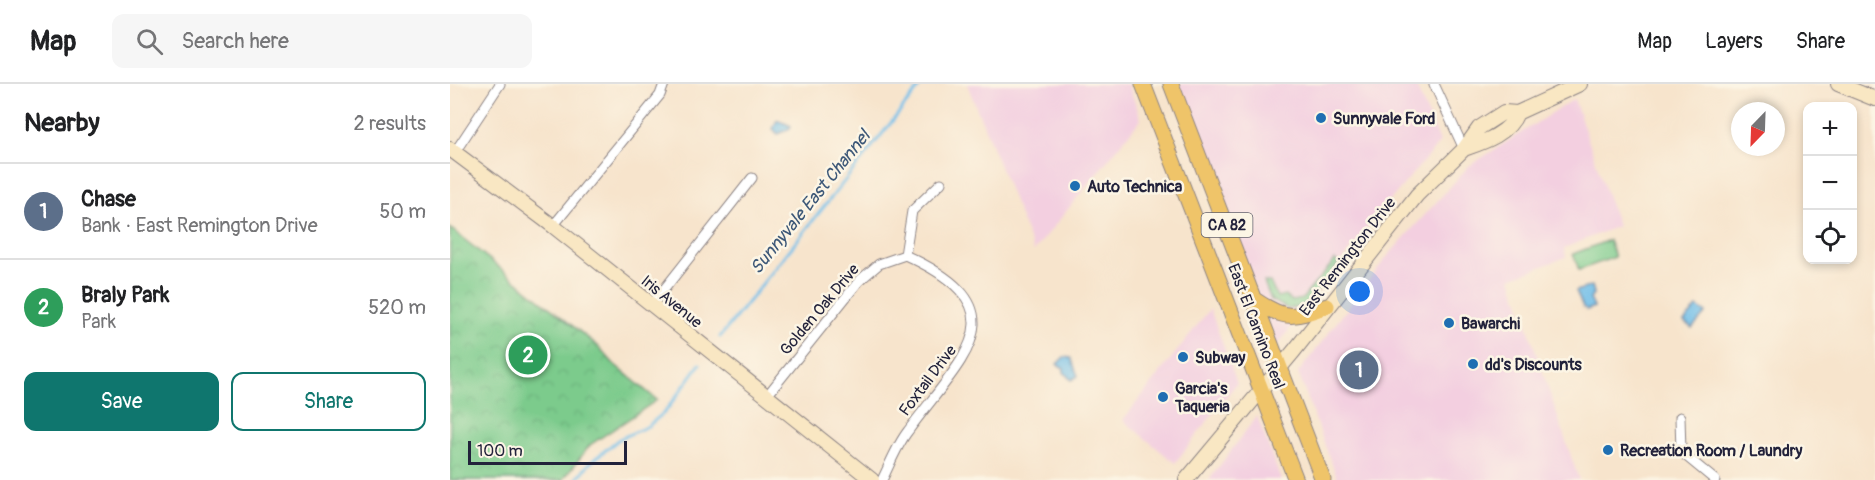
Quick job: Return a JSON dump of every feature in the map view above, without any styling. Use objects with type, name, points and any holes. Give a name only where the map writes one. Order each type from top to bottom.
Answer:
[{"type":"main road","name":"East El Camino Real","points":[[1143,84],[1296,480]]},
{"type":"main road","name":"East El Camino Real","points":[[1171,84],[1323,480]]},
{"type":"main road","name":"East Remington Drive","points":[[1186,480],[1280,367],[1417,195],[1464,149],[1488,140],[1513,124],[1517,113],[1580,84]]},
{"type":"main road","points":[[1838,84],[1875,99]]},
{"type":"main road","name":"Iris Avenue","points":[[452,150],[553,226],[872,480]]},
{"type":"main road","points":[[1255,300],[1286,317],[1299,316],[1327,306]]},
{"type":"street","points":[[452,150],[500,84]]},
{"type":"street","points":[[553,226],[660,94],[664,84]]},
{"type":"street","points":[[1434,84],[1464,149]]},
{"type":"street","points":[[651,306],[752,178]]},
{"type":"street","points":[[905,255],[912,211],[941,183]]},
{"type":"street","name":"Golden Oak Drive","points":[[766,397],[859,282],[879,264],[905,255]]},
{"type":"street","name":"Foxtail Drive","points":[[882,480],[905,434],[968,351],[976,323],[964,295],[936,269],[905,255]]},
{"type":"street","points":[[1680,417],[1681,452],[1715,480]]},
{"type":"shaded area","points":[[967,84],[1128,84],[1141,119],[1034,251]]},
{"type":"shaded area","points":[[1179,84],[1415,84],[1440,142],[1369,225],[1277,346]]},
{"type":"shaded area","points":[[1574,99],[1618,226],[1564,248],[1566,257],[1511,278],[1579,480],[1338,480],[1298,373],[1386,258],[1469,166]]},
{"type":"shaded area","points":[[1210,309],[1237,383],[1175,463],[1123,420]]},
{"type":"shaded area","points":[[1257,416],[1281,480],[1209,480]]},
{"type":"green space","points":[[450,228],[598,346],[614,364],[657,400],[590,445],[563,480],[450,480]]},
{"type":"green space","points":[[1609,240],[1615,257],[1579,270],[1573,254]]},
{"type":"green space","points":[[1335,260],[1339,263],[1308,302],[1288,309],[1271,300],[1264,282],[1270,282],[1277,297],[1285,295],[1292,301],[1302,299]]},
{"type":"water","points":[[777,120],[791,126],[790,128],[778,134],[773,129]]},
{"type":"water","points":[[1592,286],[1594,293],[1590,299],[1594,307],[1587,310],[1583,307],[1576,291]]},
{"type":"water","points":[[1697,307],[1706,313],[1692,328],[1684,322]]},
{"type":"water","points":[[1064,357],[1071,358],[1078,376],[1071,380],[1064,372],[1064,368],[1057,364]]},
{"type":"waterway","name":"Sunnyvale East Channel","points":[[720,337],[922,84]]},
{"type":"waterway","name":"Sunnyvale East Channel","points":[[576,480],[590,463],[619,439],[648,426],[665,412],[700,364]]},
{"type":"place","name":"Sunnyvale Ford","points":[[1321,118]]},
{"type":"place","name":"Auto Technica","points":[[1075,186]]},
{"type":"place","name":"Bawarchi","points":[[1449,323]]},
{"type":"place","name":"Braly Park","points":[[528,355]]},
{"type":"place","name":"Subway","points":[[1183,357]]},
{"type":"place","name":"dd's Discounts","points":[[1473,364]]},
{"type":"place","name":"Chase","points":[[1359,370]]},
{"type":"place","name":"Garcia's Taqueria","points":[[1163,397]]},
{"type":"place","name":"Recreation Room / Laundry","points":[[1608,450]]}]
